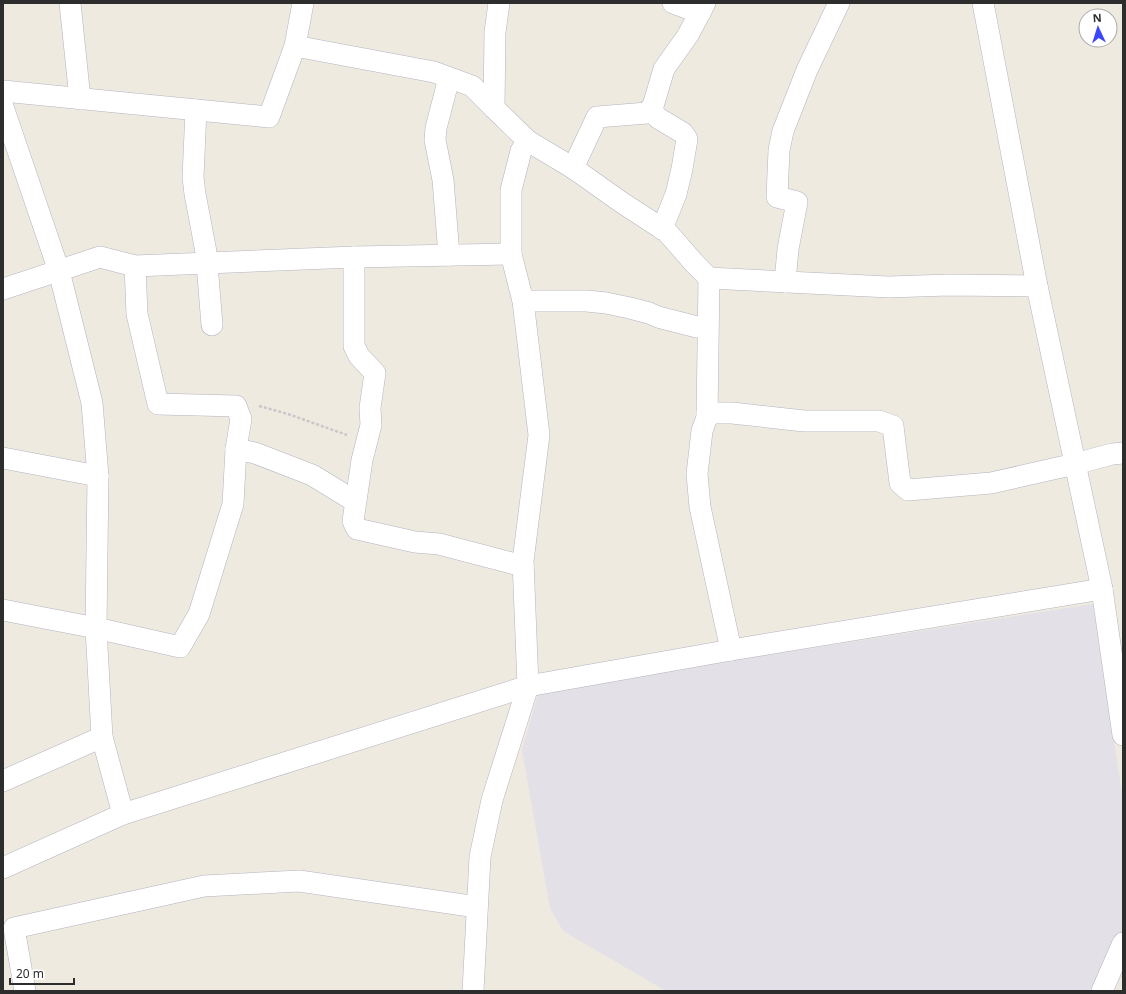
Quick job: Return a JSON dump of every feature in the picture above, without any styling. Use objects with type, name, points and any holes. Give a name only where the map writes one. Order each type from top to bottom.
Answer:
[{"type":"street","points":[[70,3],[80,98]]},
{"type":"street","points":[[3,91],[269,117],[295,46],[303,3]]},
{"type":"street","points":[[494,108],[495,32],[499,3]]},
{"type":"street","points":[[573,168],[597,117],[647,113],[653,106],[664,69],[688,35],[702,8],[672,3]]},
{"type":"street","points":[[785,282],[788,249],[797,202],[778,197],[779,150],[783,131],[807,70],[839,3]]},
{"type":"street","points":[[983,3],[1037,286],[1102,589],[1123,735]]},
{"type":"street","points":[[295,46],[434,72],[472,86],[528,141],[573,168],[667,232],[709,278],[888,287],[949,285],[1037,286]]},
{"type":"street","points":[[449,78],[436,128],[435,140],[443,180],[449,255]]},
{"type":"street","points":[[3,107],[59,271],[92,403],[98,476],[96,628],[102,737],[123,814]]},
{"type":"street","points":[[650,109],[658,118],[683,133],[687,139],[676,194],[662,229]]},
{"type":"street","points":[[196,110],[193,177],[206,252],[212,325]]},
{"type":"street","points":[[473,991],[480,856],[492,800],[528,686],[523,561],[539,435],[523,301],[511,254],[511,190],[521,151],[528,141]]},
{"type":"street","points":[[3,288],[100,257],[135,266],[354,257],[511,254]]},
{"type":"street","points":[[354,257],[354,346],[359,356],[375,373],[370,408],[371,425],[362,460],[353,521],[357,528],[415,542],[439,544],[523,566]]},
{"type":"street","points":[[3,610],[96,628],[180,647],[199,614],[233,504],[236,449],[241,418],[236,406],[158,404],[137,314],[135,266]]},
{"type":"street","points":[[709,278],[707,417],[702,431],[697,474],[700,507],[731,650]]},
{"type":"street","points":[[523,301],[587,301],[606,303],[649,313],[658,317],[697,327],[708,327]]},
{"type":"street","points":[[706,413],[732,413],[804,421],[879,421],[893,426],[900,483],[908,490],[992,483],[1112,454],[1123,453]]},
{"type":"street","points":[[236,449],[255,453],[312,475],[348,496],[356,498]]},
{"type":"street","points":[[3,458],[98,476]]},
{"type":"street","points":[[3,868],[123,814],[528,686],[731,650],[1102,589]]},
{"type":"street","points":[[3,781],[102,737]]},
{"type":"street","points":[[25,991],[14,928],[204,886],[299,880],[477,907]]},
{"type":"street","points":[[1102,991],[1123,943]]},
{"type":"path","points":[[239,412],[253,404],[288,414],[367,442]]},
{"type":"shaded area","points":[[1093,604],[1123,800],[1123,930],[1096,991],[666,991],[563,931],[550,908],[522,750],[539,691]]}]
